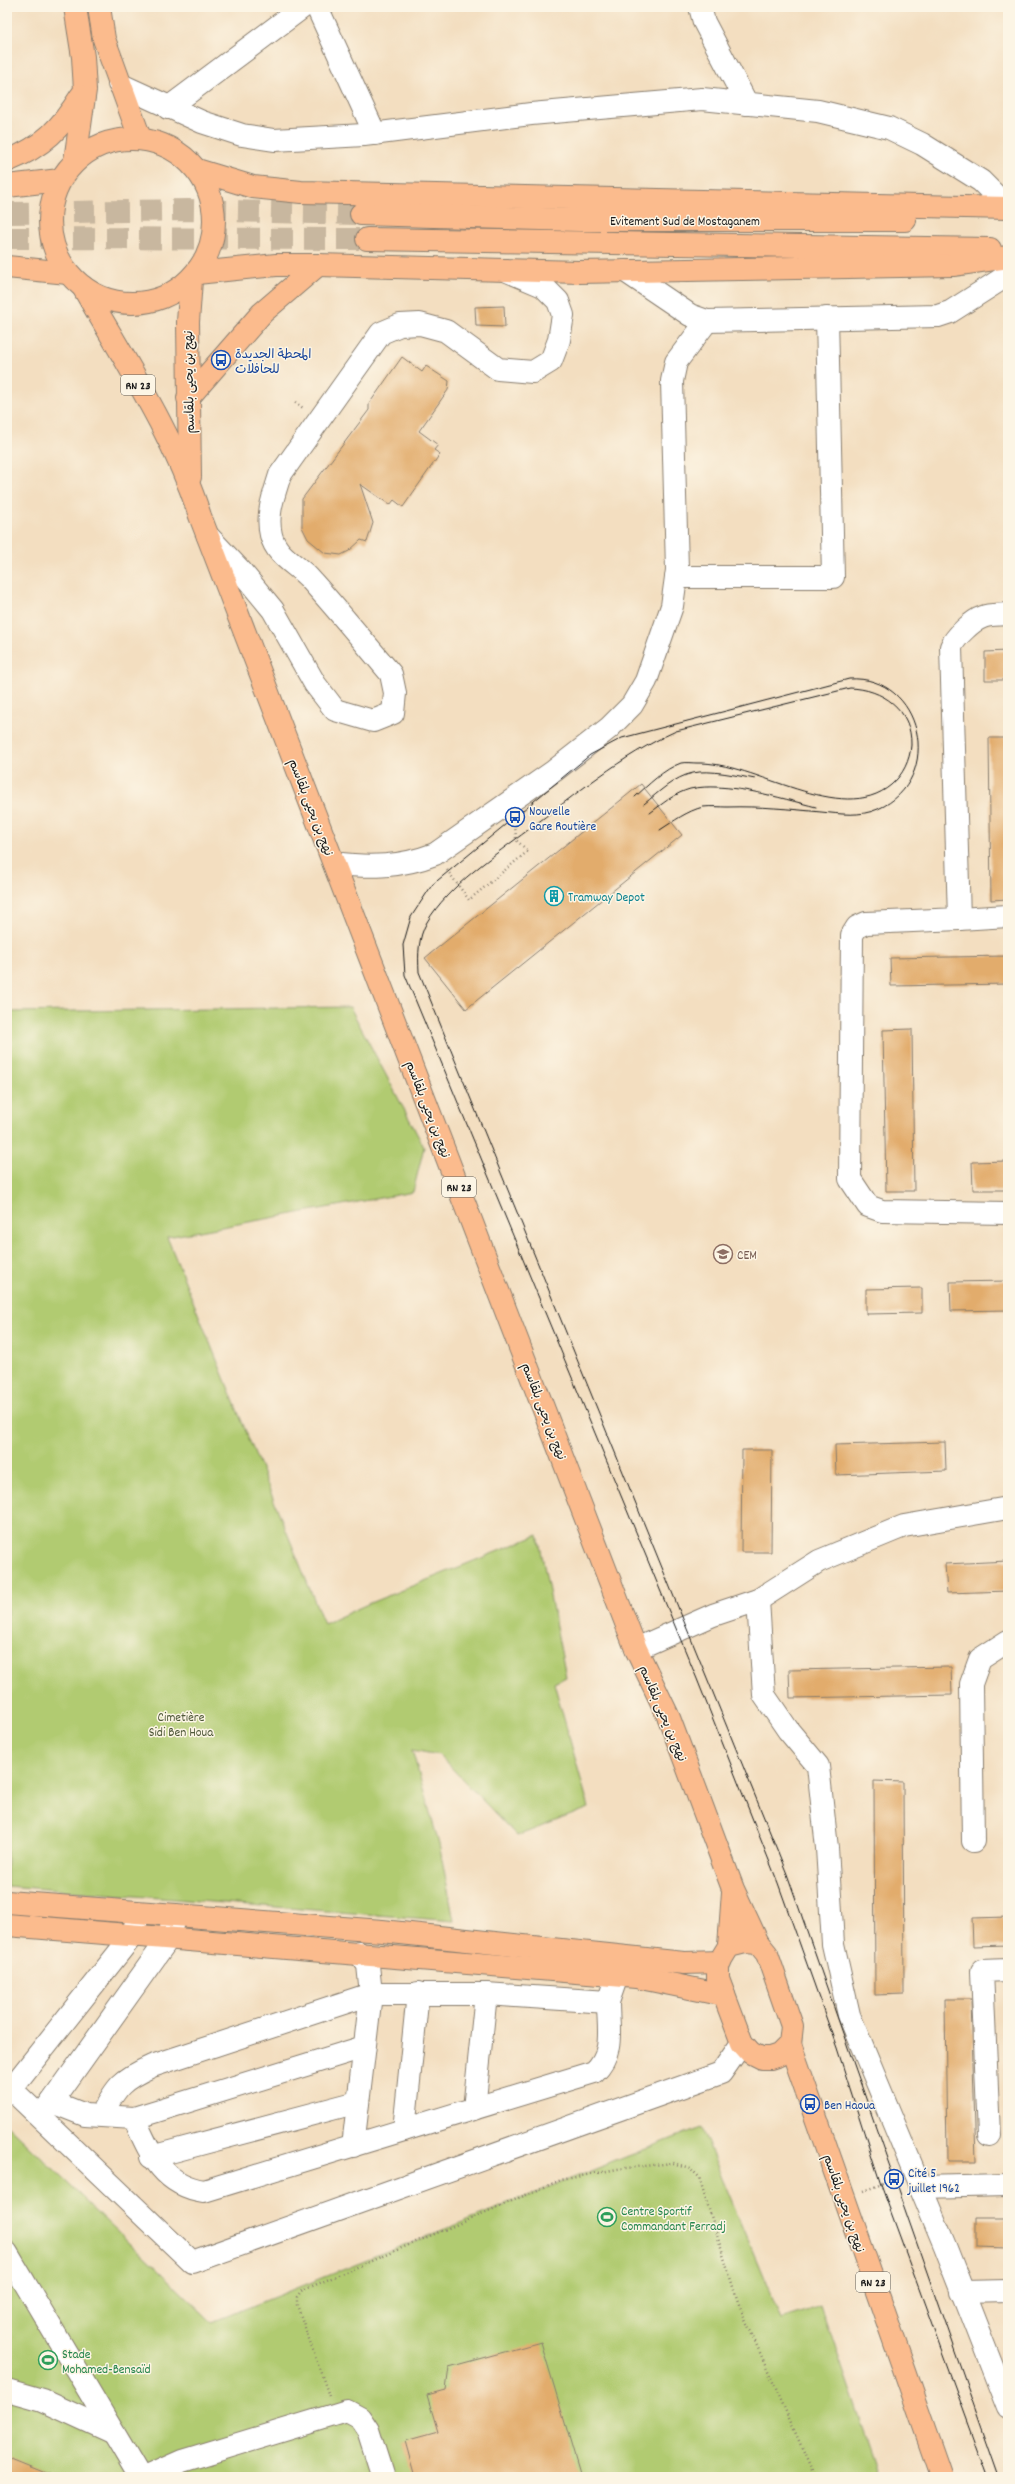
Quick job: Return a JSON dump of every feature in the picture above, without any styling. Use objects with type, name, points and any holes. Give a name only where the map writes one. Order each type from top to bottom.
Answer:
[{"type":"main road","points":[[75,7],[83,57],[84,90],[75,160]]},
{"type":"main road","points":[[98,7],[104,39],[119,84],[140,138]]},
{"type":"main road","points":[[7,161],[35,147],[53,134],[64,123],[84,90]]},
{"type":"main road","points":[[194,277],[210,247],[215,224],[214,206],[208,189],[197,170],[181,154],[161,143],[140,138],[122,138],[105,142],[89,150],[75,160],[60,180],[51,203],[49,227],[55,251],[68,273],[83,287],[102,298],[122,303],[142,303],[161,298],[194,277],[276,265],[502,269],[579,272],[953,265],[1008,257]]},
{"type":"main road","points":[[197,170],[253,187],[301,192],[1008,208]]},
{"type":"main road","points":[[7,186],[60,180]]},
{"type":"main road","name":"Evitement Sud de Mostaganem","points":[[361,214],[579,220],[1008,220]]},
{"type":"main road","name":"Evitement Sud de Mostaganem","points":[[367,239],[1008,249]]},
{"type":"main road","points":[[188,398],[262,313],[318,265]]},
{"type":"main road","points":[[7,267],[68,273]]},
{"type":"main road","name":"نهج بن يحيى بلقاسم","points":[[190,484],[188,322],[194,277]]},
{"type":"main road","name":"نهج بن يحيى بلقاسم","points":[[83,287],[151,407],[190,484],[208,536],[636,1649],[669,1718],[733,1889],[758,1943],[767,1954],[792,2026],[790,2044],[804,2087],[942,2477]]},
{"type":"main road","name":"نهج بن يحيى بلقاسم","points":[[733,1889],[725,1954],[718,1979],[742,2043]]},
{"type":"main road","points":[[7,1902],[382,1931],[684,1963],[725,1954],[745,1942],[758,1943]]},
{"type":"main road","points":[[7,1925],[359,1953],[617,1976],[665,1982],[724,1995]]},
{"type":"main road","points":[[742,2043],[751,2052],[804,2087]]},
{"type":"main road","points":[[761,2058],[779,2055],[790,2044]]},
{"type":"street","points":[[168,108],[303,7]]},
{"type":"street","points":[[317,7],[374,134]]},
{"type":"street","points":[[700,7],[704,22],[747,104]]},
{"type":"street","points":[[119,84],[168,108],[242,135],[274,140],[319,139],[374,134],[531,114],[702,98],[818,111],[889,128],[922,144],[981,181],[1008,208]]},
{"type":"street","points":[[208,536],[240,570],[273,610],[315,684],[335,710],[373,721],[393,713],[394,693],[391,674],[308,577],[284,557],[272,536],[269,518],[272,499],[280,475],[381,333],[400,325],[420,324],[446,330],[498,369],[533,372],[551,361],[559,340],[563,315],[558,301],[543,286],[502,269]]},
{"type":"street","points":[[625,271],[690,315],[707,321],[938,316],[950,312],[1008,275]]},
{"type":"street","points":[[676,577],[833,577],[827,318]]},
{"type":"street","points":[[334,863],[379,867],[420,860],[434,854],[554,771],[609,728],[632,705],[646,681],[659,648],[672,606],[676,577],[672,381],[676,362],[707,321]]},
{"type":"street","points":[[958,918],[951,647],[953,642],[983,616],[1008,614]]},
{"type":"street","points":[[1008,916],[866,923],[857,927],[852,935],[850,1179],[868,1206],[882,1212],[1008,1213]]},
{"type":"street","points":[[636,1649],[713,1615],[758,1600],[819,1561],[904,1526],[1008,1508]]},
{"type":"street","points":[[758,1600],[764,1695],[788,1730],[818,1766],[827,1848],[833,1944],[849,2015],[962,2292],[1006,2395]]},
{"type":"street","points":[[973,1842],[971,1684],[980,1659],[1008,1641]]},
{"type":"street","points":[[139,1913],[132,1936],[9,2092],[46,2109],[85,2115],[134,2118],[364,2047]]},
{"type":"street","points":[[46,2109],[168,1938],[175,1915]]},
{"type":"street","points":[[353,2146],[371,1994],[368,1965],[359,1953]]},
{"type":"street","points":[[989,2135],[982,1971],[1008,1970]]},
{"type":"street","points":[[134,2118],[151,2157],[175,2182],[188,2189],[204,2191],[594,2072],[604,2063],[608,2053],[608,2002],[617,1976]]},
{"type":"street","points":[[404,2130],[418,1993]]},
{"type":"street","points":[[101,2115],[115,2091],[127,2077],[152,2066],[371,1994],[486,1994],[608,2002]]},
{"type":"street","points":[[474,2109],[486,1994]]},
{"type":"street","points":[[46,2109],[192,2262],[721,2072],[742,2043]]},
{"type":"street","points":[[151,2157],[358,2102]]},
{"type":"street","points":[[920,2187],[1008,2185]]},
{"type":"street","points":[[7,2253],[140,2477]]},
{"type":"street","points":[[962,2292],[1008,2291]]},
{"type":"street","points":[[7,2390],[42,2400],[112,2432]]},
{"type":"street","points":[[146,2477],[182,2461],[347,2412],[360,2418],[368,2430],[383,2477]]},
{"type":"path","points":[[295,402],[304,408]]},
{"type":"path","points":[[434,854],[469,900],[528,851],[516,840],[515,817]]},
{"type":"path","points":[[336,2415],[297,2305],[297,2297],[302,2291],[561,2180],[625,2168],[673,2163],[690,2168],[699,2177],[738,2303],[815,2477]]},
{"type":"path","points":[[863,2191],[881,2185]]},
{"type":"green space","name":"Cimetière Sidi Ben Houa","points":[[350,1007],[424,1147],[413,1192],[167,1237],[324,1624],[370,1603],[538,1535],[566,1677],[554,1683],[589,1808],[517,1836],[439,1755],[412,1750],[439,1844],[454,1921],[7,1886],[7,1012]]},
{"type":"green space","name":"Centre Sportif Commandant Ferradj","points":[[7,2125],[212,2322],[701,2127],[781,2319],[821,2306],[880,2477],[7,2477]]},
{"type":"building","points":[[504,306],[505,327],[476,326],[475,307]]},
{"type":"building","points":[[402,357],[422,372],[426,366],[449,381],[448,390],[419,431],[438,445],[434,450],[440,454],[403,507],[394,500],[390,505],[360,484],[373,523],[367,542],[361,540],[349,551],[341,555],[325,553],[308,539],[302,527],[302,499],[369,410],[369,404]]},
{"type":"building","points":[[1008,651],[1008,680],[985,680],[985,652]]},
{"type":"building","points":[[989,738],[1008,738],[1008,899],[991,900]]},
{"type":"building","name":"Tramway Depot","points":[[641,784],[682,835],[466,1009],[425,958]]},
{"type":"building","points":[[1008,956],[1008,984],[891,986],[890,958]]},
{"type":"building","points":[[912,1029],[914,1191],[886,1191],[883,1030]]},
{"type":"building","points":[[1008,1161],[1008,1190],[973,1190],[972,1162]]},
{"type":"building","points":[[1008,1281],[1008,1310],[951,1311],[950,1282]]},
{"type":"building","points":[[922,1288],[922,1313],[866,1314],[866,1289]]},
{"type":"building","points":[[945,1442],[946,1471],[836,1475],[835,1445]]},
{"type":"building","points":[[742,1450],[772,1450],[771,1552],[741,1552]]},
{"type":"building","points":[[1008,1561],[1008,1591],[947,1593],[945,1564]]},
{"type":"building","points":[[951,1667],[952,1695],[790,1698],[789,1670]]},
{"type":"building","points":[[874,1781],[903,1782],[904,1994],[875,1995]]},
{"type":"building","points":[[1008,1917],[1008,1945],[973,1946],[972,1918]]},
{"type":"building","points":[[945,1999],[971,1999],[976,2161],[947,2161]]},
{"type":"building","points":[[976,2219],[1008,2219],[1008,2248],[976,2247]]},
{"type":"building","points":[[541,2342],[581,2477],[415,2477],[405,2441],[438,2432],[427,2395],[446,2390],[449,2367]]},
{"type":"building","points":[[7,2457],[54,2476],[54,2477],[7,2477]]},
{"type":"tunnel","points":[[7,213],[188,210],[361,214]]},
{"type":"tunnel","points":[[7,238],[367,239]]},
{"type":"tram line","points":[[660,830],[686,814],[703,807],[763,807],[836,814],[857,814],[871,812],[878,809],[899,795],[912,775],[918,753],[916,731],[908,710],[894,693],[874,682],[849,679],[622,738],[590,755],[432,885],[411,917],[403,945],[405,975],[697,1679],[778,1883],[837,2048],[881,2185],[988,2477]]},
{"type":"tram line","points":[[635,797],[668,769],[681,763],[720,765],[823,796],[848,799],[871,796],[891,785],[899,777],[907,762],[910,751],[910,732],[901,711],[893,703],[873,692],[850,688],[676,731],[636,752],[599,776],[459,884],[436,909],[424,928],[419,946],[419,972],[787,1874],[999,2477]]},
{"type":"tram line","points":[[644,804],[673,781],[693,773],[715,772],[755,779]]},
{"type":"tram line","points":[[650,813],[679,793],[690,789],[704,787],[720,787],[770,795],[816,807]]},
{"type":"place","name":"المحطة الجديدة للحافلات","points":[[221,360]]},
{"type":"place","name":"Nouvelle Gare Routière","points":[[515,817]]},
{"type":"place","name":"Tramway Depot","points":[[554,896]]},
{"type":"place","name":"CEM","points":[[723,1254]]},
{"type":"place","name":"Ben Haoua","points":[[810,2104]]},
{"type":"place","name":"Cité 5 juillet 1962","points":[[894,2179]]},
{"type":"place","name":"Centre Sportif Commandant Ferradj","points":[[607,2217]]},
{"type":"place","name":"Stade Mohamed-Bensaïd","points":[[48,2360]]}]
